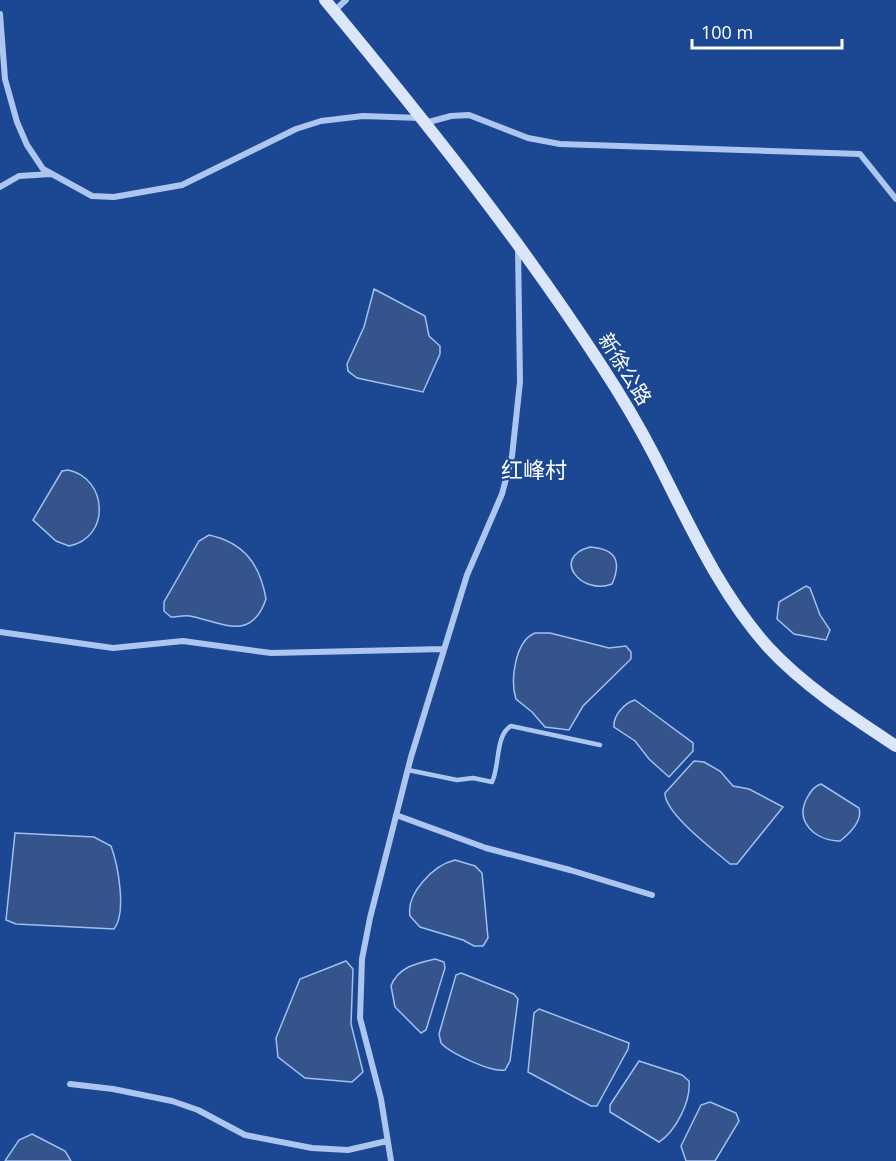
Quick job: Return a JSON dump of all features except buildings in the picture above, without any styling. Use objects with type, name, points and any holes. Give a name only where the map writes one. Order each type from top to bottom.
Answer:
[{"type":"main road","name":"新徐公路","points":[[325,0],[423,120],[518,248],[619,393],[714,573],[744,618],[770,649],[807,681],[896,745]]},
{"type":"street","points":[[334,11],[346,0]]},
{"type":"street","points":[[0,14],[5,79],[17,123],[27,146],[41,166],[93,196],[114,198],[182,185],[228,165],[296,129],[321,121],[363,116],[423,120],[469,116],[528,138],[560,144],[860,154],[896,199]]},
{"type":"street","points":[[0,188],[19,176],[52,174]]},
{"type":"street","points":[[391,1161],[381,1099],[360,1018],[359,998],[365,938],[408,770],[444,649],[467,575],[502,494],[512,456],[520,381],[518,248]]},
{"type":"street","points":[[0,632],[121,648],[183,641],[271,653],[444,649]]},
{"type":"street","points":[[396,814],[486,848],[570,870],[652,896]]},
{"type":"street","points":[[70,1084],[113,1089],[172,1101],[198,1110],[245,1135],[312,1148],[348,1150],[387,1141]]},
{"type":"lane","points":[[408,770],[457,780],[473,778],[492,782],[497,774],[503,734],[512,726],[600,745]]},
{"type":"water","points":[[374,289],[425,316],[429,336],[440,346],[440,354],[423,392],[357,378],[348,371],[347,364],[364,327]]},
{"type":"water","points":[[68,470],[81,475],[91,484],[97,495],[99,508],[98,521],[92,532],[83,541],[69,546],[56,541],[33,520],[62,471]]},
{"type":"water","points":[[209,535],[222,539],[241,550],[249,557],[260,576],[266,599],[260,613],[244,625],[224,625],[190,616],[171,617],[164,611],[164,602],[199,541]]},
{"type":"water","points":[[590,547],[606,550],[614,558],[616,569],[612,584],[590,585],[575,574],[571,567],[572,559],[578,552]]},
{"type":"water","points":[[806,586],[810,588],[820,615],[830,630],[826,640],[794,634],[777,619],[779,602]]},
{"type":"water","points":[[535,633],[550,633],[609,648],[626,646],[631,652],[631,659],[583,706],[569,730],[545,727],[516,699],[514,672],[516,662],[523,644]]},
{"type":"water","points":[[635,700],[693,743],[693,751],[669,777],[649,759],[635,741],[614,727],[620,710]]},
{"type":"water","points":[[694,761],[704,762],[720,771],[733,786],[749,789],[783,807],[737,864],[730,864],[702,841],[672,811],[667,801],[665,793]]},
{"type":"water","points":[[821,784],[859,808],[857,822],[840,841],[823,838],[805,822],[803,815],[807,798],[816,786]]},
{"type":"water","points":[[15,833],[94,837],[111,846],[121,901],[118,922],[114,929],[16,924],[6,920]]},
{"type":"water","points":[[455,860],[475,866],[482,873],[488,938],[483,946],[474,946],[463,940],[420,927],[410,916],[412,898],[423,881],[439,868]]},
{"type":"water","points":[[435,959],[444,962],[445,968],[426,1030],[421,1033],[395,1007],[391,986],[403,970]]},
{"type":"water","points":[[346,961],[353,969],[351,1024],[363,1072],[352,1082],[305,1078],[278,1057],[276,1038],[300,979]]},
{"type":"water","points":[[461,973],[514,994],[518,999],[510,1061],[505,1070],[472,1061],[441,1043],[439,1034],[456,975]]},
{"type":"water","points":[[539,1009],[629,1043],[628,1049],[597,1106],[591,1106],[528,1072],[534,1013]]},
{"type":"water","points":[[639,1061],[682,1075],[689,1081],[688,1097],[681,1115],[671,1131],[659,1142],[610,1112],[610,1105]]},
{"type":"water","points":[[710,1102],[736,1113],[739,1121],[715,1161],[686,1161],[681,1146],[701,1105]]},
{"type":"water","points":[[32,1134],[65,1151],[71,1161],[5,1161],[19,1140]]},
{"type":"district","name":"红峰村","points":[[534,470]]}]
